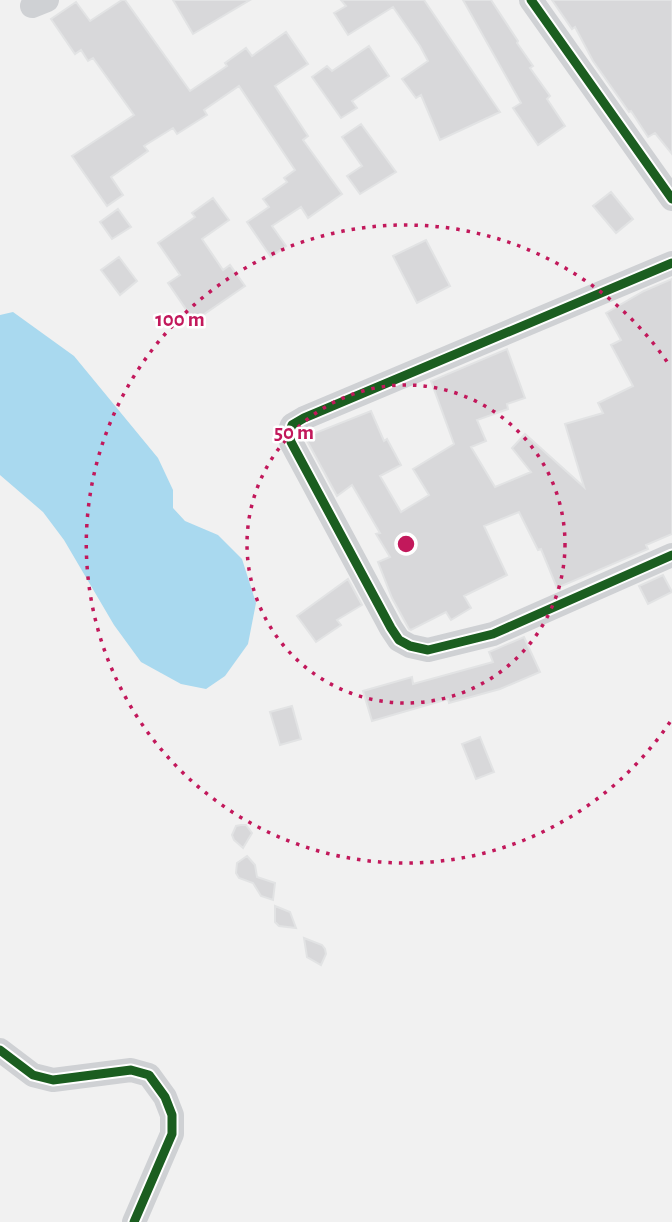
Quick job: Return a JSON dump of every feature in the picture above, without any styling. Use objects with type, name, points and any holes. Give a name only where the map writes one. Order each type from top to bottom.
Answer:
[{"type":"street","points":[[531,0],[672,199]]},
{"type":"street","points":[[672,263],[304,418],[292,425],[289,433],[291,442],[391,628],[399,639],[410,646],[428,650],[493,634],[672,555]]},
{"type":"street","points":[[0,1050],[33,1075],[53,1080],[131,1070],[149,1075],[165,1097],[172,1115],[172,1134],[134,1222]]},
{"type":"water","points":[[13,312],[74,356],[158,458],[173,490],[173,508],[185,521],[218,535],[242,559],[256,603],[248,644],[225,676],[206,689],[181,684],[141,662],[114,625],[64,540],[43,512],[0,475],[0,315]]},
{"type":"building","points":[[125,0],[190,91],[227,66],[225,63],[246,48],[252,56],[286,32],[308,64],[275,86],[308,136],[303,140],[342,194],[308,218],[301,207],[272,226],[286,246],[271,257],[247,222],[269,207],[263,199],[287,182],[284,178],[295,170],[239,86],[204,110],[207,115],[177,134],[173,128],[144,146],[148,151],[111,177],[123,195],[107,206],[72,156],[134,115],[93,58],[88,61],[81,50],[75,54],[51,19],[76,2],[90,21]]},
{"type":"building","points":[[173,0],[250,0],[193,34]]},
{"type":"building","points":[[341,0],[424,0],[500,112],[440,140],[421,95],[416,98],[402,79],[428,61],[393,7],[348,35],[334,13],[346,6]]},
{"type":"building","points":[[463,0],[491,0],[533,66],[530,68],[550,96],[547,99],[565,126],[538,145],[513,108],[521,103]]},
{"type":"building","points":[[552,0],[672,0],[672,154],[655,133],[648,137],[593,61],[575,27],[572,29]]},
{"type":"building","points":[[369,46],[389,76],[352,101],[357,108],[341,118],[312,77],[327,66],[332,71]]},
{"type":"building","points":[[361,124],[396,172],[360,194],[347,176],[362,166],[342,137]]},
{"type":"building","points":[[611,192],[633,219],[616,233],[593,206]]},
{"type":"building","points":[[213,198],[229,220],[202,239],[223,270],[230,265],[245,286],[194,321],[168,283],[180,275],[158,243],[195,217],[192,213]]},
{"type":"building","points":[[118,209],[131,227],[112,239],[100,222]]},
{"type":"building","points":[[426,240],[450,286],[417,303],[393,256]]},
{"type":"building","points":[[119,257],[137,281],[120,295],[101,270]]},
{"type":"building","points":[[672,279],[672,534],[646,545],[648,549],[557,588],[541,549],[538,550],[519,512],[484,526],[507,575],[464,596],[471,608],[451,620],[446,612],[409,629],[392,598],[378,562],[390,557],[376,534],[380,533],[352,485],[337,496],[305,437],[371,411],[384,441],[387,439],[401,465],[380,476],[401,512],[429,495],[413,469],[454,444],[431,381],[507,349],[525,398],[507,404],[508,409],[477,420],[486,441],[471,447],[495,487],[531,472],[512,448],[525,434],[584,487],[565,424],[603,413],[598,403],[633,386],[611,345],[621,340],[606,313],[644,291]]},
{"type":"building","points":[[663,575],[672,592],[648,604],[639,586]]},
{"type":"building","points":[[348,579],[362,605],[337,620],[341,625],[316,642],[297,616]]},
{"type":"building","points":[[524,637],[540,672],[500,689],[449,703],[448,699],[372,721],[363,691],[412,677],[413,684],[493,662],[489,652]]},
{"type":"building","points":[[292,706],[301,739],[280,745],[270,712]]},
{"type":"building","points":[[480,737],[494,772],[476,779],[462,744]]},
{"type":"building","points":[[246,825],[252,833],[243,848],[232,835],[236,826]]},
{"type":"building","points":[[247,856],[255,865],[257,877],[275,883],[273,900],[261,896],[253,883],[239,878],[236,873],[237,863]]},
{"type":"building","points":[[275,906],[290,912],[296,928],[279,926],[275,922]]},
{"type":"building","points":[[304,938],[322,945],[325,949],[326,954],[321,965],[307,957]]},
{"type":"cycle path","points":[[531,0],[672,199]]},
{"type":"cycle path","points":[[672,263],[304,418],[292,425],[289,433],[291,442],[391,628],[399,640],[410,646],[428,650],[493,634],[672,555]]},
{"type":"cycle path","points":[[0,1050],[33,1075],[53,1080],[131,1070],[149,1075],[165,1097],[172,1115],[172,1134],[134,1222]]}]
